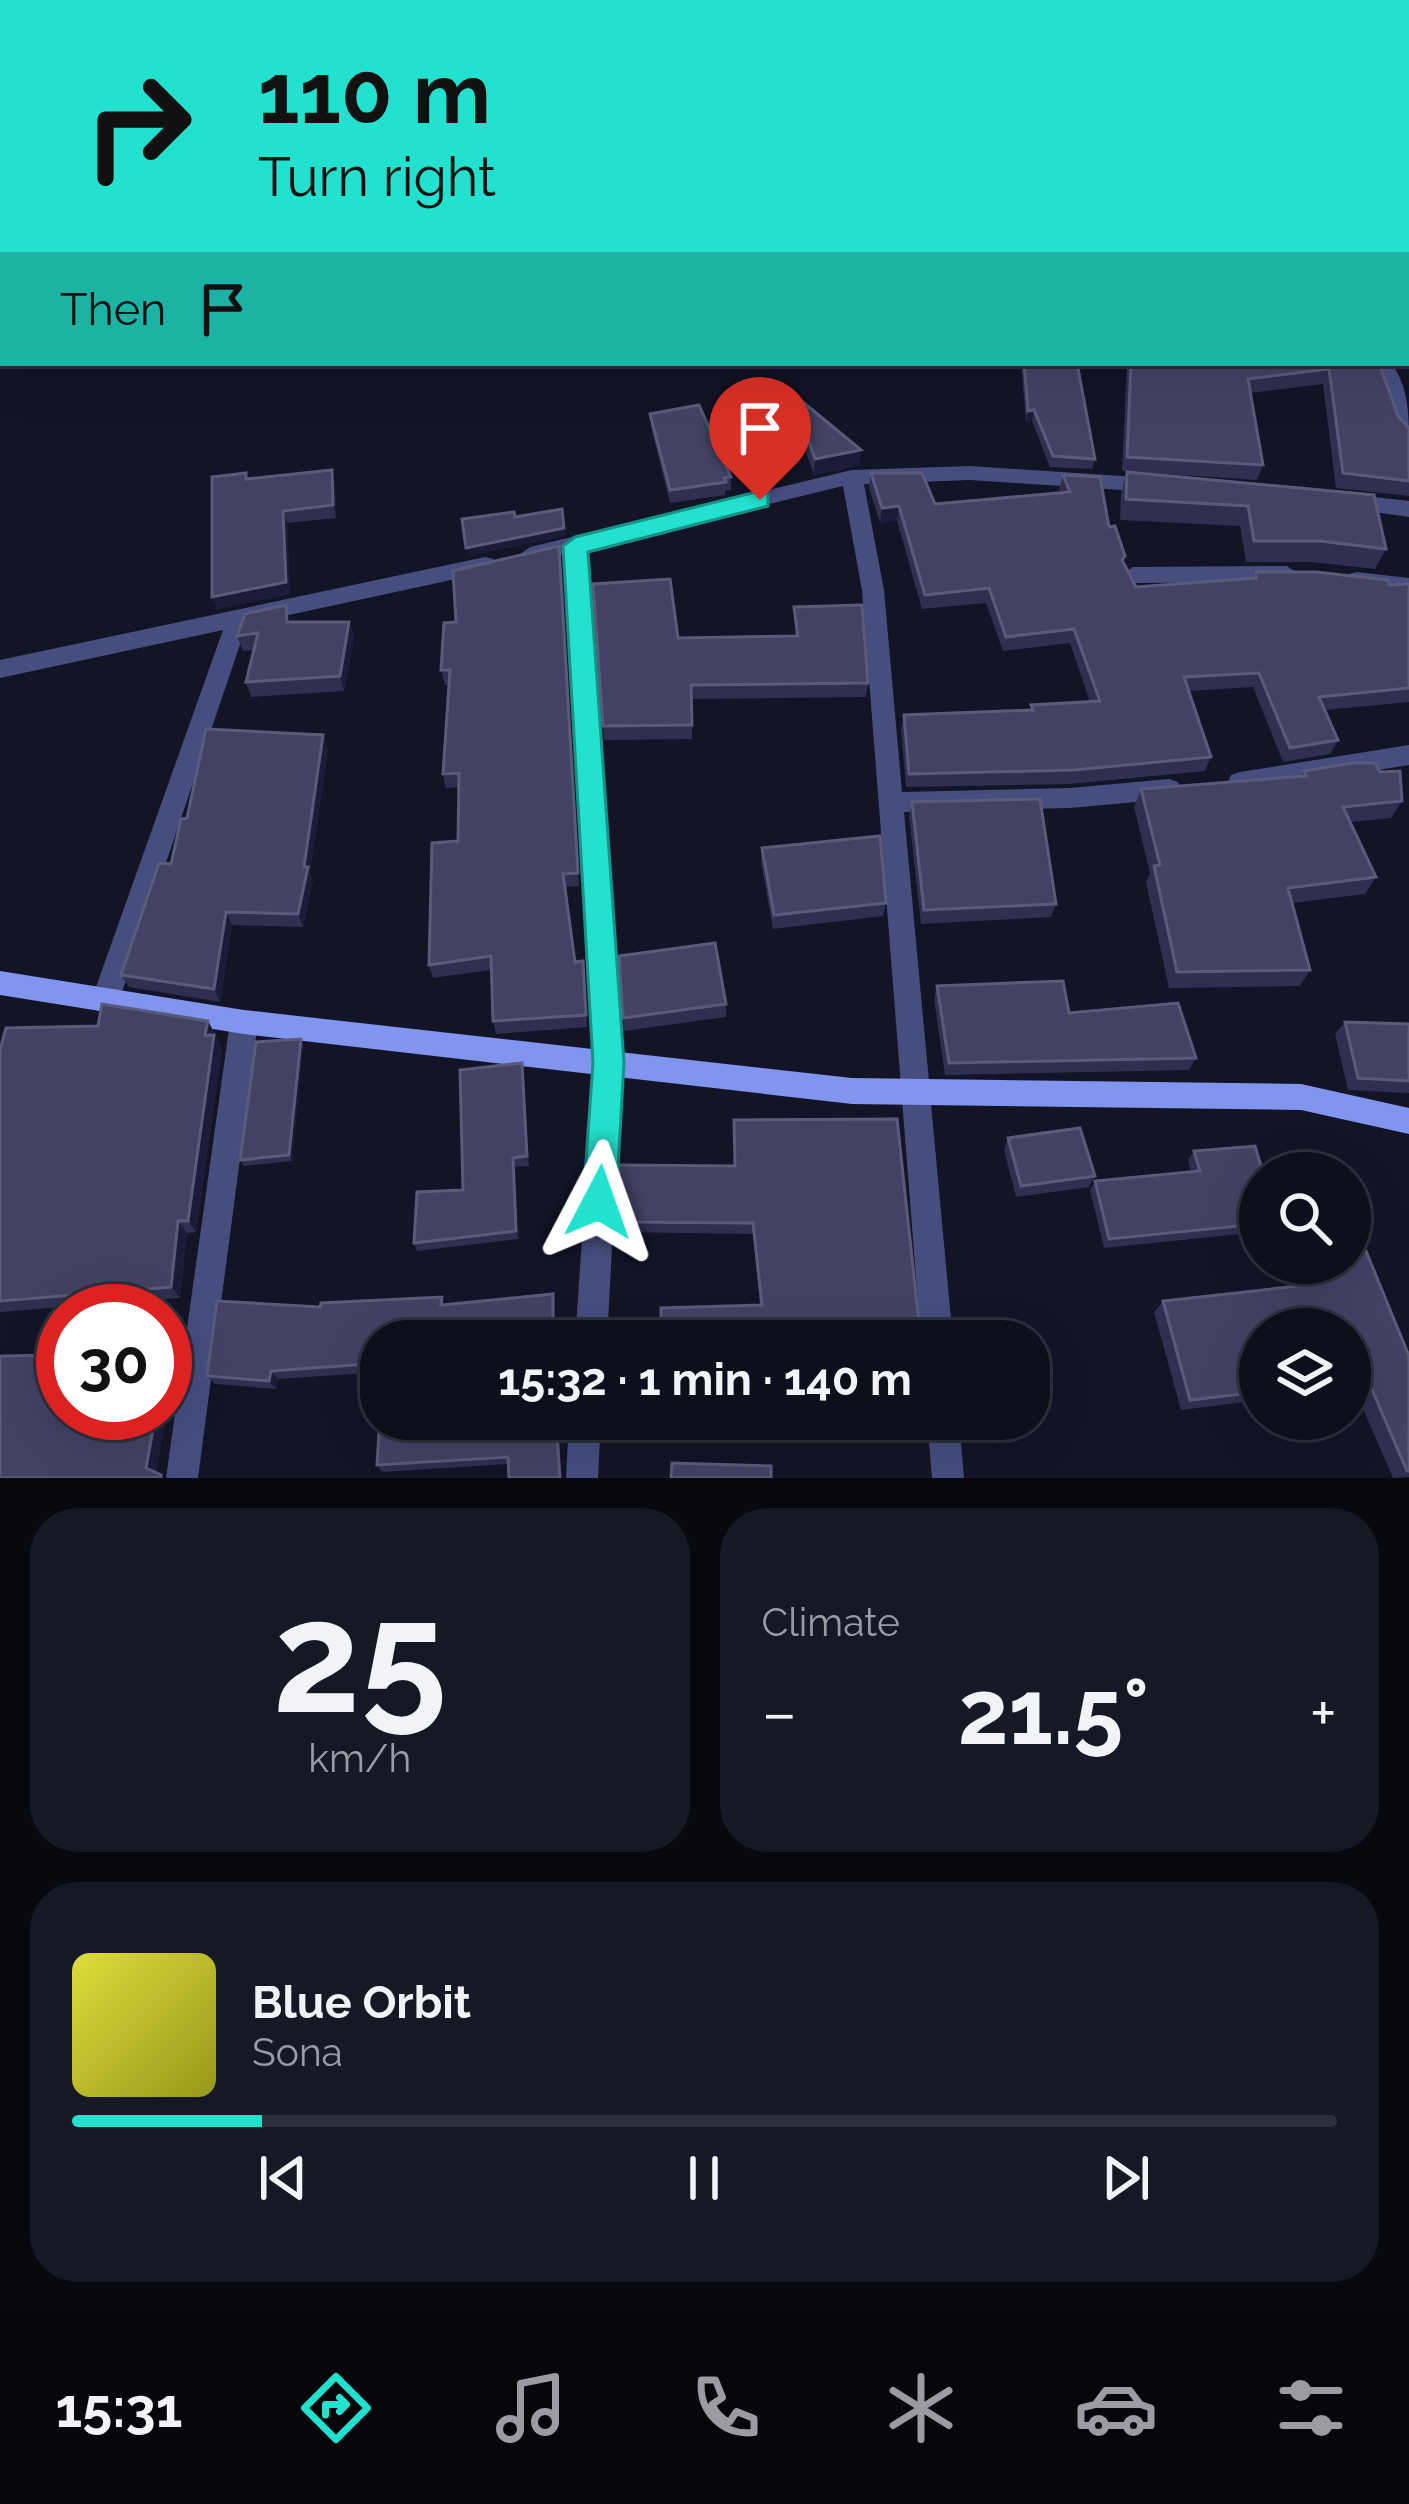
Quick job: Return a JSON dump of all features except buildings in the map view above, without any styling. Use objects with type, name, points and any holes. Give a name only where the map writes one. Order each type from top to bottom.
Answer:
[{"type":"street","points":[[1382,366],[1409,437]]},
{"type":"street","points":[[0,668],[575,546],[852,477],[970,473],[1176,487]]},
{"type":"street","points":[[852,477],[873,590],[935,1320]]},
{"type":"street","points":[[1315,497],[1409,509]]},
{"type":"street","points":[[575,546],[608,1063],[591,1320]]},
{"type":"street","points":[[1133,575],[1320,575],[1409,586]]},
{"type":"street","points":[[105,1000],[238,618]]},
{"type":"street","points":[[889,802],[1070,798],[1209,785],[1409,755]]},
{"type":"street","points":[[0,982],[244,1022],[852,1091],[1301,1097],[1409,1121]]},
{"type":"street","points":[[182,1478],[244,1022]]},
{"type":"street","points":[[582,1478],[585,1440]]},
{"type":"street","points":[[945,1440],[948,1478]]},
{"type":"route","points":[[599,1202],[608,1063],[575,546],[760,500]]}]
